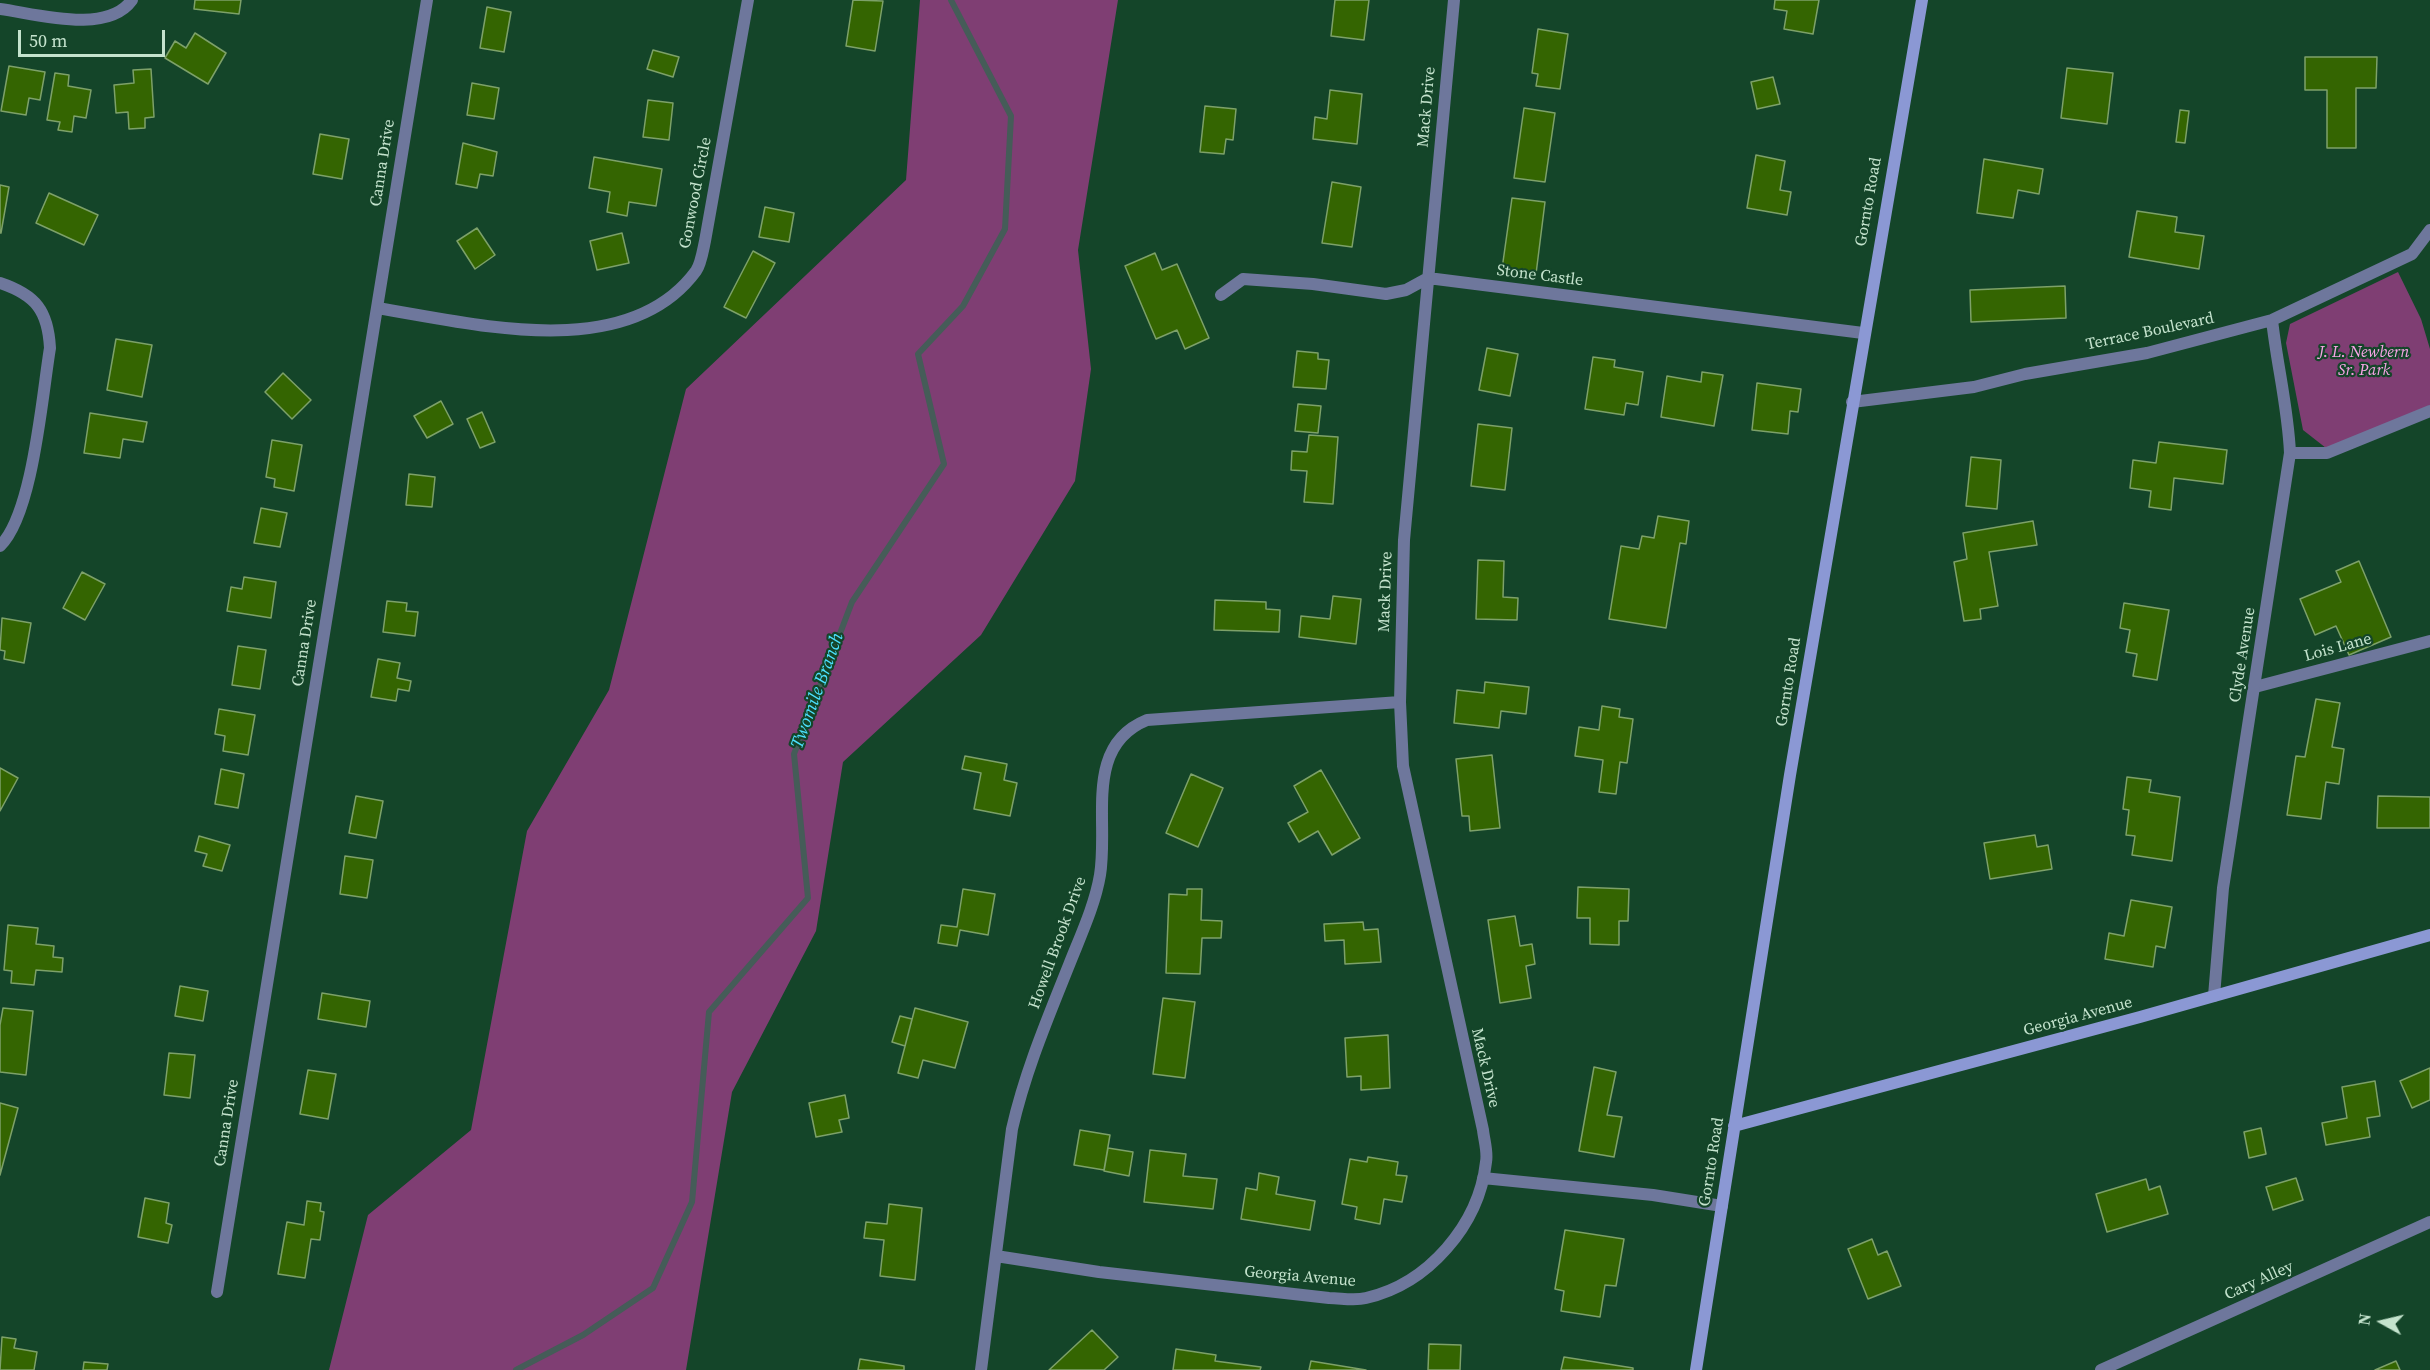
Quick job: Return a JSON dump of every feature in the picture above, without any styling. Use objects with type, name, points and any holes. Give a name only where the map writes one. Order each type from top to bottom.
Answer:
[{"type":"main road","name":"Gornto Road","points":[[1696,1370],[1863,333],[1922,0]]},
{"type":"main road","name":"Georgia Avenue","points":[[1734,1126],[1831,1102],[2430,935]]},
{"type":"street","points":[[0,9],[91,21],[114,15],[132,0]]},
{"type":"street","name":"Canna Drive","points":[[217,1292],[427,0]]},
{"type":"street","name":"Gonwood Circle","points":[[376,308],[524,329],[576,330],[641,316],[671,296],[697,270],[705,241],[748,0]]},
{"type":"street","name":"Mack Drive","points":[[1454,0],[1404,540],[1400,702],[1403,766],[1483,1131],[1487,1160],[1483,1178]]},
{"type":"street","name":"Terrace Boulevard","points":[[1852,402],[1974,387],[2025,374],[2147,353],[2272,320],[2412,254],[2430,230]]},
{"type":"street","points":[[1221,296],[1243,279],[1313,284],[1386,294],[1406,290],[1428,278]]},
{"type":"street","name":"Stone Castle","points":[[1428,278],[1863,333]]},
{"type":"street","points":[[0,283],[31,298],[40,308],[49,328],[50,348],[26,496],[10,536],[0,546]]},
{"type":"street","name":"Clyde Avenue","points":[[2214,996],[2223,888],[2290,453],[2289,415],[2278,373],[2272,320]]},
{"type":"street","points":[[2290,453],[2327,453],[2430,411]]},
{"type":"street","name":"Lois Lane","points":[[2255,687],[2430,641]]},
{"type":"street","name":"Howell Brook Drive","points":[[981,1370],[1012,1129],[1020,1091],[1078,944],[1100,877],[1102,786],[1111,753],[1129,728],[1148,720],[1400,702]]},
{"type":"street","points":[[1483,1178],[1653,1195],[1722,1206]]},
{"type":"street","name":"Georgia Avenue","points":[[996,1256],[1099,1272],[1329,1298],[1363,1299],[1386,1292],[1415,1276],[1439,1254],[1465,1227],[1479,1200],[1483,1178]]},
{"type":"street","name":"Cary Alley","points":[[2101,1370],[2430,1222]]},
{"type":"green space","points":[[920,0],[1118,0],[1078,250],[1091,369],[1075,481],[981,635],[843,762],[816,931],[732,1092],[686,1370],[329,1370],[368,1215],[471,1130],[527,831],[609,690],[686,389],[906,180]]},
{"type":"green space","name":"J. L. Newbern Sr. Park","points":[[2398,272],[2421,319],[2430,349],[2430,406],[2326,448],[2303,430],[2286,343],[2290,324]]},
{"type":"building","points":[[195,0],[241,0],[239,14],[194,9]]},
{"type":"building","points":[[853,0],[883,1],[875,51],[846,46]]},
{"type":"building","points":[[1335,0],[1369,0],[1364,40],[1331,36]]},
{"type":"building","points":[[1775,0],[1819,0],[1813,34],[1784,29],[1787,11],[1774,9]]},
{"type":"building","points":[[487,7],[511,12],[504,52],[480,48]]},
{"type":"building","points":[[1538,29],[1568,34],[1560,89],[1536,86],[1538,74],[1532,73]]},
{"type":"building","points":[[195,33],[226,53],[208,84],[165,58],[175,41],[186,48]]},
{"type":"building","points":[[653,50],[679,57],[673,77],[647,69]]},
{"type":"building","points":[[2305,57],[2377,57],[2376,88],[2356,88],[2356,148],[2327,148],[2327,90],[2305,90]]},
{"type":"building","points":[[9,66],[45,72],[40,100],[29,98],[26,115],[1,111]]},
{"type":"building","points":[[2067,68],[2113,73],[2107,124],[2061,118]]},
{"type":"building","points":[[151,69],[154,117],[145,118],[145,128],[129,129],[128,112],[116,113],[114,85],[134,83],[133,70]]},
{"type":"building","points":[[55,73],[69,75],[68,86],[91,90],[86,118],[74,116],[72,132],[58,130],[60,122],[47,120]]},
{"type":"building","points":[[1773,77],[1780,104],[1757,109],[1751,82]]},
{"type":"building","points":[[472,83],[499,88],[494,119],[467,115]]},
{"type":"building","points":[[1330,90],[1362,94],[1357,144],[1313,139],[1315,117],[1327,119]]},
{"type":"building","points":[[648,100],[673,103],[669,140],[643,137]]},
{"type":"building","points":[[1205,106],[1236,109],[1233,140],[1226,139],[1224,154],[1200,152]]},
{"type":"building","points":[[1524,108],[1555,113],[1545,182],[1514,178]]},
{"type":"building","points":[[2180,110],[2189,111],[2185,143],[2176,142]]},
{"type":"building","points":[[320,134],[349,139],[342,179],[313,174]]},
{"type":"building","points":[[463,143],[497,152],[493,176],[480,174],[477,188],[456,184]]},
{"type":"building","points":[[1756,155],[1785,161],[1780,190],[1791,192],[1787,215],[1747,208]]},
{"type":"building","points":[[594,157],[662,169],[656,206],[629,202],[627,216],[607,212],[610,192],[589,188]]},
{"type":"building","points":[[1984,159],[2043,169],[2039,194],[2018,190],[2013,218],[1977,213]]},
{"type":"building","points":[[1332,182],[1361,187],[1352,247],[1322,243]]},
{"type":"building","points":[[0,185],[9,187],[1,233],[0,233]]},
{"type":"building","points":[[49,193],[98,215],[84,245],[36,223]]},
{"type":"building","points":[[1512,198],[1545,202],[1536,274],[1502,269]]},
{"type":"building","points":[[765,207],[794,213],[789,242],[759,237]]},
{"type":"building","points":[[2137,211],[2177,217],[2175,232],[2204,236],[2199,269],[2129,257]]},
{"type":"building","points":[[477,228],[495,255],[475,269],[457,241]]},
{"type":"building","points":[[622,233],[629,263],[597,270],[590,241]]},
{"type":"building","points":[[753,251],[775,263],[746,318],[724,307]]},
{"type":"building","points":[[1155,253],[1162,270],[1177,264],[1209,338],[1185,349],[1177,330],[1156,339],[1125,266]]},
{"type":"building","points":[[2065,286],[2066,318],[1971,322],[1970,290]]},
{"type":"building","points":[[116,339],[152,345],[142,397],[107,390]]},
{"type":"building","points":[[1487,348],[1518,354],[1510,396],[1479,390]]},
{"type":"building","points":[[1297,351],[1318,353],[1318,359],[1329,360],[1326,389],[1293,387]]},
{"type":"building","points":[[1593,357],[1615,360],[1614,367],[1643,372],[1638,405],[1626,403],[1624,415],[1585,409]]},
{"type":"building","points":[[1702,372],[1723,375],[1714,426],[1661,417],[1667,376],[1701,382]]},
{"type":"building","points":[[283,373],[311,400],[292,419],[265,392]]},
{"type":"building","points":[[1757,383],[1801,389],[1798,412],[1790,411],[1788,434],[1752,430]]},
{"type":"building","points":[[441,401],[453,424],[427,438],[414,416]]},
{"type":"building","points":[[1298,404],[1321,406],[1318,433],[1295,431]]},
{"type":"building","points":[[482,412],[495,442],[480,448],[467,419]]},
{"type":"building","points":[[90,413],[147,422],[143,442],[123,439],[120,458],[84,453]]},
{"type":"building","points":[[1478,424],[1512,428],[1505,490],[1471,486]]},
{"type":"building","points":[[1309,435],[1338,437],[1333,504],[1304,502],[1307,471],[1291,470],[1292,451],[1307,452]]},
{"type":"building","points":[[272,440],[302,445],[294,491],[274,487],[275,479],[266,477]]},
{"type":"building","points":[[2159,442],[2227,450],[2223,484],[2174,478],[2171,510],[2149,507],[2151,491],[2130,488],[2133,460],[2156,463]]},
{"type":"building","points":[[1971,457],[2001,460],[1997,509],[1966,506]]},
{"type":"building","points":[[409,474],[435,477],[432,507],[406,505]]},
{"type":"building","points":[[261,508],[287,513],[280,547],[254,543]]},
{"type":"building","points":[[1658,516],[1689,521],[1686,544],[1680,543],[1666,628],[1609,619],[1621,546],[1639,549],[1642,536],[1654,538]]},
{"type":"building","points":[[2033,521],[2037,545],[1989,552],[1998,606],[1980,609],[1981,619],[1964,621],[1954,562],[1967,559],[1963,533]]},
{"type":"building","points":[[1478,560],[1504,561],[1503,597],[1518,598],[1517,620],[1476,619]]},
{"type":"building","points":[[2359,561],[2391,637],[2349,655],[2336,626],[2315,635],[2300,599],[2341,582],[2336,571]]},
{"type":"building","points":[[82,572],[105,584],[85,620],[63,608]]},
{"type":"building","points":[[244,577],[276,582],[271,618],[227,611],[231,587],[242,589]]},
{"type":"building","points":[[1333,596],[1361,599],[1356,644],[1299,637],[1301,616],[1330,619]]},
{"type":"building","points":[[1215,600],[1266,602],[1266,609],[1280,610],[1279,632],[1214,630]]},
{"type":"building","points":[[387,601],[407,603],[406,611],[418,612],[415,636],[383,632]]},
{"type":"building","points":[[2124,603],[2169,610],[2157,680],[2133,676],[2137,654],[2126,652],[2130,630],[2120,628]]},
{"type":"building","points":[[2,618],[31,623],[24,663],[4,659],[5,651],[0,650]]},
{"type":"building","points":[[238,646],[266,650],[260,689],[232,685]]},
{"type":"building","points":[[378,659],[400,663],[397,678],[411,681],[409,691],[398,689],[396,701],[371,697]]},
{"type":"building","points":[[1485,682],[1529,687],[1526,714],[1501,711],[1499,728],[1454,723],[1457,690],[1484,693]]},
{"type":"building","points":[[2316,699],[2340,703],[2332,747],[2344,749],[2339,784],[2326,782],[2321,819],[2287,815],[2296,756],[2305,757]]},
{"type":"building","points":[[1602,706],[1620,709],[1619,717],[1633,719],[1627,763],[1620,762],[1616,794],[1599,792],[1603,760],[1575,756],[1579,727],[1599,730]]},
{"type":"building","points":[[219,709],[255,715],[248,755],[223,751],[225,736],[215,734]]},
{"type":"building","points":[[1492,755],[1500,828],[1470,831],[1469,816],[1462,816],[1456,759]]},
{"type":"building","points":[[965,756],[1007,764],[1004,780],[1017,783],[1010,816],[974,809],[981,773],[962,769]]},
{"type":"building","points":[[0,768],[18,778],[0,811]]},
{"type":"building","points":[[221,769],[244,774],[238,808],[215,804]]},
{"type":"building","points":[[1321,770],[1360,838],[1332,855],[1318,831],[1299,842],[1288,823],[1308,812],[1294,786]]},
{"type":"building","points":[[1191,774],[1223,788],[1198,847],[1166,833]]},
{"type":"building","points":[[2127,777],[2151,780],[2149,792],[2180,797],[2172,861],[2132,855],[2135,836],[2126,835],[2129,810],[2123,809]]},
{"type":"building","points":[[356,796],[383,801],[376,838],[349,833]]},
{"type":"building","points":[[2378,796],[2430,797],[2430,828],[2377,828]]},
{"type":"building","points":[[2035,835],[2037,847],[2048,845],[2052,869],[1990,879],[1984,843]]},
{"type":"building","points":[[199,836],[230,845],[222,871],[203,866],[207,854],[195,851]]},
{"type":"building","points":[[345,856],[373,860],[367,898],[340,894]]},
{"type":"building","points":[[1578,887],[1629,889],[1628,921],[1619,921],[1619,945],[1590,944],[1590,918],[1577,918]]},
{"type":"building","points":[[963,889],[995,894],[988,935],[960,930],[957,946],[938,943],[941,925],[957,927]]},
{"type":"building","points":[[1187,889],[1202,889],[1201,920],[1222,921],[1221,938],[1202,938],[1200,974],[1166,973],[1169,894],[1187,895]]},
{"type":"building","points":[[2131,900],[2172,907],[2165,948],[2156,946],[2153,967],[2105,959],[2109,933],[2124,936]]},
{"type":"building","points":[[1515,916],[1520,946],[1532,944],[1535,964],[1526,966],[1531,998],[1500,1003],[1488,920]]},
{"type":"building","points":[[1363,922],[1364,930],[1378,929],[1381,962],[1345,964],[1344,940],[1325,941],[1324,924]]},
{"type":"building","points":[[8,925],[38,928],[36,944],[54,946],[53,957],[63,958],[62,972],[36,970],[34,985],[11,983],[12,971],[4,970]]},
{"type":"building","points":[[180,986],[208,991],[203,1021],[175,1016]]},
{"type":"building","points":[[322,993],[370,1001],[366,1027],[318,1019]]},
{"type":"building","points":[[1163,998],[1195,1002],[1185,1078],[1153,1074]]},
{"type":"building","points":[[3,1008],[33,1011],[26,1075],[0,1072],[0,1025]]},
{"type":"building","points":[[915,1008],[968,1022],[955,1068],[923,1060],[918,1078],[898,1073]]},
{"type":"building","points":[[900,1016],[912,1019],[905,1046],[892,1042]]},
{"type":"building","points":[[1388,1035],[1390,1088],[1361,1090],[1361,1076],[1347,1077],[1345,1038]]},
{"type":"building","points":[[169,1053],[195,1055],[190,1098],[164,1095]]},
{"type":"building","points":[[1594,1067],[1616,1072],[1607,1115],[1622,1117],[1614,1157],[1579,1151]]},
{"type":"building","points":[[2430,1068],[2430,1100],[2412,1108],[2400,1081]]},
{"type":"building","points":[[308,1070],[336,1074],[328,1119],[300,1114]]},
{"type":"building","points":[[2375,1081],[2380,1116],[2367,1118],[2370,1137],[2326,1145],[2322,1123],[2347,1118],[2342,1087]]},
{"type":"building","points":[[845,1095],[849,1118],[839,1120],[842,1132],[816,1137],[809,1103]]},
{"type":"building","points":[[0,1103],[18,1108],[0,1175]]},
{"type":"building","points":[[2261,1128],[2266,1154],[2249,1158],[2244,1132]]},
{"type":"building","points":[[1080,1130],[1110,1135],[1104,1170],[1074,1165]]},
{"type":"building","points":[[1108,1148],[1133,1152],[1129,1176],[1104,1171]]},
{"type":"building","points":[[1150,1150],[1186,1154],[1183,1176],[1217,1179],[1213,1209],[1144,1202]]},
{"type":"building","points":[[1368,1157],[1398,1162],[1396,1175],[1407,1176],[1402,1202],[1384,1199],[1380,1224],[1355,1219],[1357,1207],[1342,1204],[1350,1159],[1367,1162]]},
{"type":"building","points":[[1259,1173],[1279,1177],[1276,1194],[1315,1201],[1310,1230],[1241,1219],[1246,1188],[1257,1190]]},
{"type":"building","points":[[2296,1178],[2303,1200],[2273,1210],[2266,1187]]},
{"type":"building","points":[[2146,1179],[2149,1190],[2160,1186],[2168,1214],[2107,1232],[2096,1194]]},
{"type":"building","points":[[145,1198],[169,1203],[166,1223],[172,1225],[168,1243],[138,1237]]},
{"type":"building","points":[[307,1201],[321,1203],[320,1211],[324,1212],[320,1240],[311,1239],[305,1278],[278,1274],[287,1222],[304,1225]]},
{"type":"building","points":[[889,1204],[922,1208],[915,1280],[880,1276],[884,1240],[864,1238],[866,1222],[887,1224]]},
{"type":"building","points":[[1565,1230],[1624,1239],[1616,1286],[1605,1285],[1600,1317],[1561,1311],[1564,1291],[1555,1289]]},
{"type":"building","points":[[1872,1239],[1878,1255],[1887,1251],[1901,1286],[1868,1299],[1848,1249]]},
{"type":"building","points":[[1092,1330],[1118,1357],[1104,1370],[1049,1370]]},
{"type":"building","points":[[2,1337],[16,1339],[14,1348],[37,1352],[34,1370],[0,1370]]},
{"type":"building","points":[[1429,1344],[1461,1345],[1460,1370],[1428,1370]]},
{"type":"building","points":[[1176,1349],[1216,1355],[1215,1361],[1261,1367],[1260,1370],[1173,1370]]},
{"type":"building","points":[[1564,1357],[1633,1368],[1633,1370],[1561,1370]]},
{"type":"building","points":[[860,1359],[904,1366],[904,1370],[858,1370]]},
{"type":"building","points":[[1311,1361],[1366,1370],[1309,1370]]},
{"type":"building","points":[[2396,1361],[2400,1370],[2375,1370]]},
{"type":"building","points":[[84,1362],[108,1364],[107,1370],[83,1370]]},
{"type":"waterway","name":"Twomile Branch","points":[[516,1370],[583,1335],[653,1288],[692,1202],[709,1012],[808,898],[794,754],[852,602],[944,464],[918,354],[963,306],[1005,229],[1011,116],[951,0]]}]
